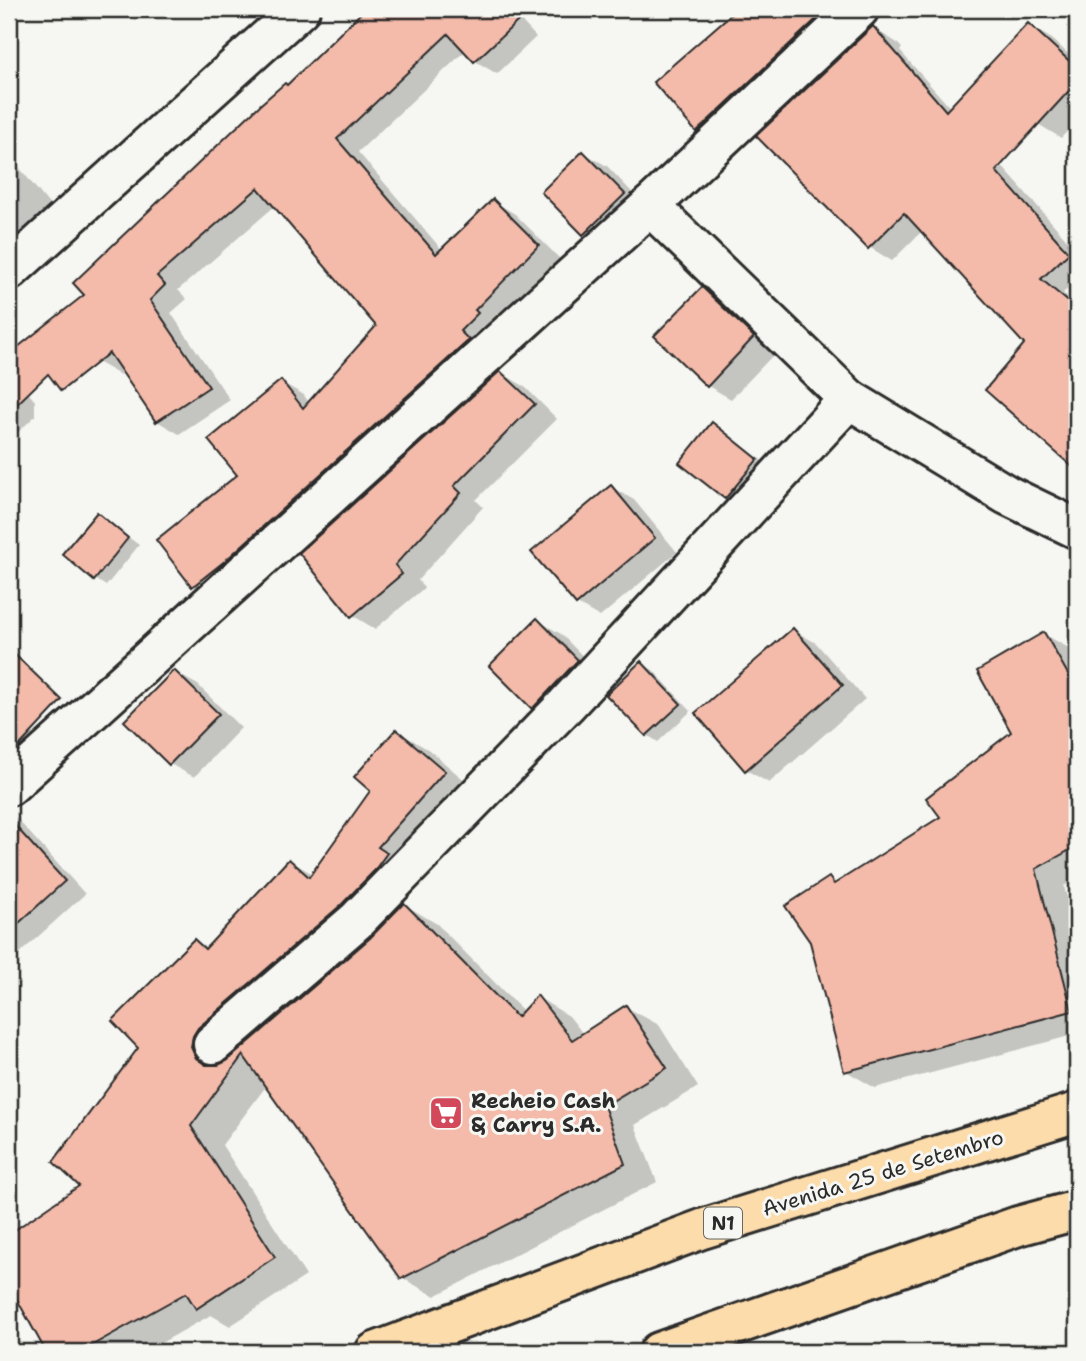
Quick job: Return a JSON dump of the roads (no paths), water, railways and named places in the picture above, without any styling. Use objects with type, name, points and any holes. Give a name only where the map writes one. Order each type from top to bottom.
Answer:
[{"type":"highway","name":"Avenida 25 de Setembro","points":[[375,1352],[702,1229],[1077,1112]]},
{"type":"highway","points":[[659,1352],[1018,1226],[1077,1210]]},
{"type":"street","points":[[9,271],[300,9]]},
{"type":"street","points":[[9,786],[650,206],[859,9]]},
{"type":"street","points":[[650,206],[849,400],[1007,495],[1077,529]]},
{"type":"street","points":[[213,1044],[356,921],[566,705],[849,400]]},
{"type":"place","name":"Recheio Cash & Carry S.A.","points":[[446,1113]]}]
